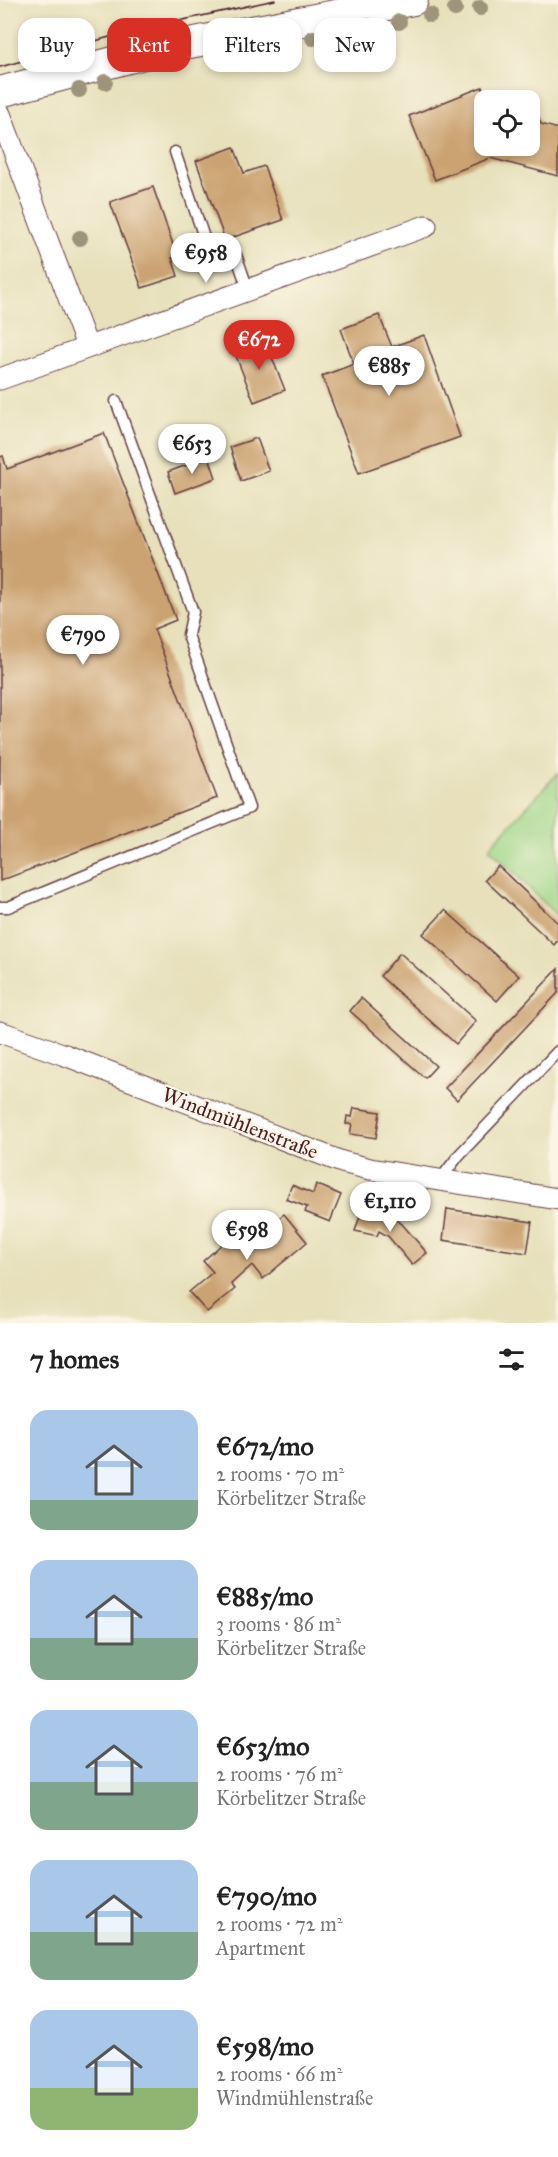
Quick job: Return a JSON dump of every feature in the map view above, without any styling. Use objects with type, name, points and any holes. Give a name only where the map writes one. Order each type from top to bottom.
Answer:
[{"type":"main road","points":[[0,92],[174,46],[413,0]]},
{"type":"street","points":[[0,114],[87,346]]},
{"type":"street","points":[[0,379],[426,226]]},
{"type":"street","name":"Windmühlenstraße","points":[[0,1032],[64,1054],[327,1157],[370,1169],[558,1199]]},
{"type":"lane","points":[[175,152],[212,261],[236,255],[249,289]]},
{"type":"lane","points":[[0,906],[8,908],[249,808],[188,635],[193,612],[116,401]]},
{"type":"lane","points":[[440,1180],[459,1155],[558,1051]]},
{"type":"green space","points":[[558,773],[558,917],[489,848]]},
{"type":"building","points":[[474,90],[474,156],[540,156],[540,122],[541,124],[558,129],[558,176],[490,158],[435,180],[409,116]]},
{"type":"building","points":[[234,147],[244,173],[264,166],[283,220],[225,240],[196,161]]},
{"type":"building","points":[[153,187],[177,256],[172,258],[178,276],[142,288],[110,202]]},
{"type":"building","points":[[379,315],[392,347],[424,335],[460,437],[359,473],[322,376],[354,364],[341,329]]},
{"type":"building","points":[[265,340],[285,390],[254,402],[234,351]]},
{"type":"building","points":[[104,433],[176,620],[154,629],[217,798],[0,881],[0,457],[3,456],[7,469]]},
{"type":"building","points":[[257,438],[269,471],[241,481],[230,447]]},
{"type":"building","points":[[209,457],[216,478],[175,493],[168,472]]},
{"type":"building","points":[[498,866],[558,923],[558,940],[554,945],[485,880]]},
{"type":"building","points":[[445,910],[519,976],[497,1001],[423,934]]},
{"type":"building","points":[[400,953],[476,1021],[456,1044],[380,976]]},
{"type":"building","points":[[558,969],[558,993],[457,1100],[445,1088]]},
{"type":"building","points":[[361,998],[436,1066],[425,1078],[350,1011]]},
{"type":"building","points":[[354,1108],[380,1112],[376,1138],[350,1134],[352,1124],[346,1124],[347,1116],[352,1117]]},
{"type":"building","points":[[316,1184],[341,1195],[330,1222],[305,1212],[307,1207],[286,1199],[292,1185],[313,1194]]},
{"type":"building","points":[[363,1207],[386,1212],[402,1224],[427,1253],[412,1265],[388,1236],[379,1231],[377,1236],[355,1231]]},
{"type":"building","points":[[447,1209],[532,1222],[527,1253],[443,1240]]},
{"type":"building","points":[[284,1214],[307,1242],[263,1279],[252,1265],[231,1284],[235,1289],[207,1312],[189,1292],[213,1272],[203,1261],[231,1236],[242,1249]]},
{"type":"tram line","points":[[0,67],[128,32],[275,0]]}]
